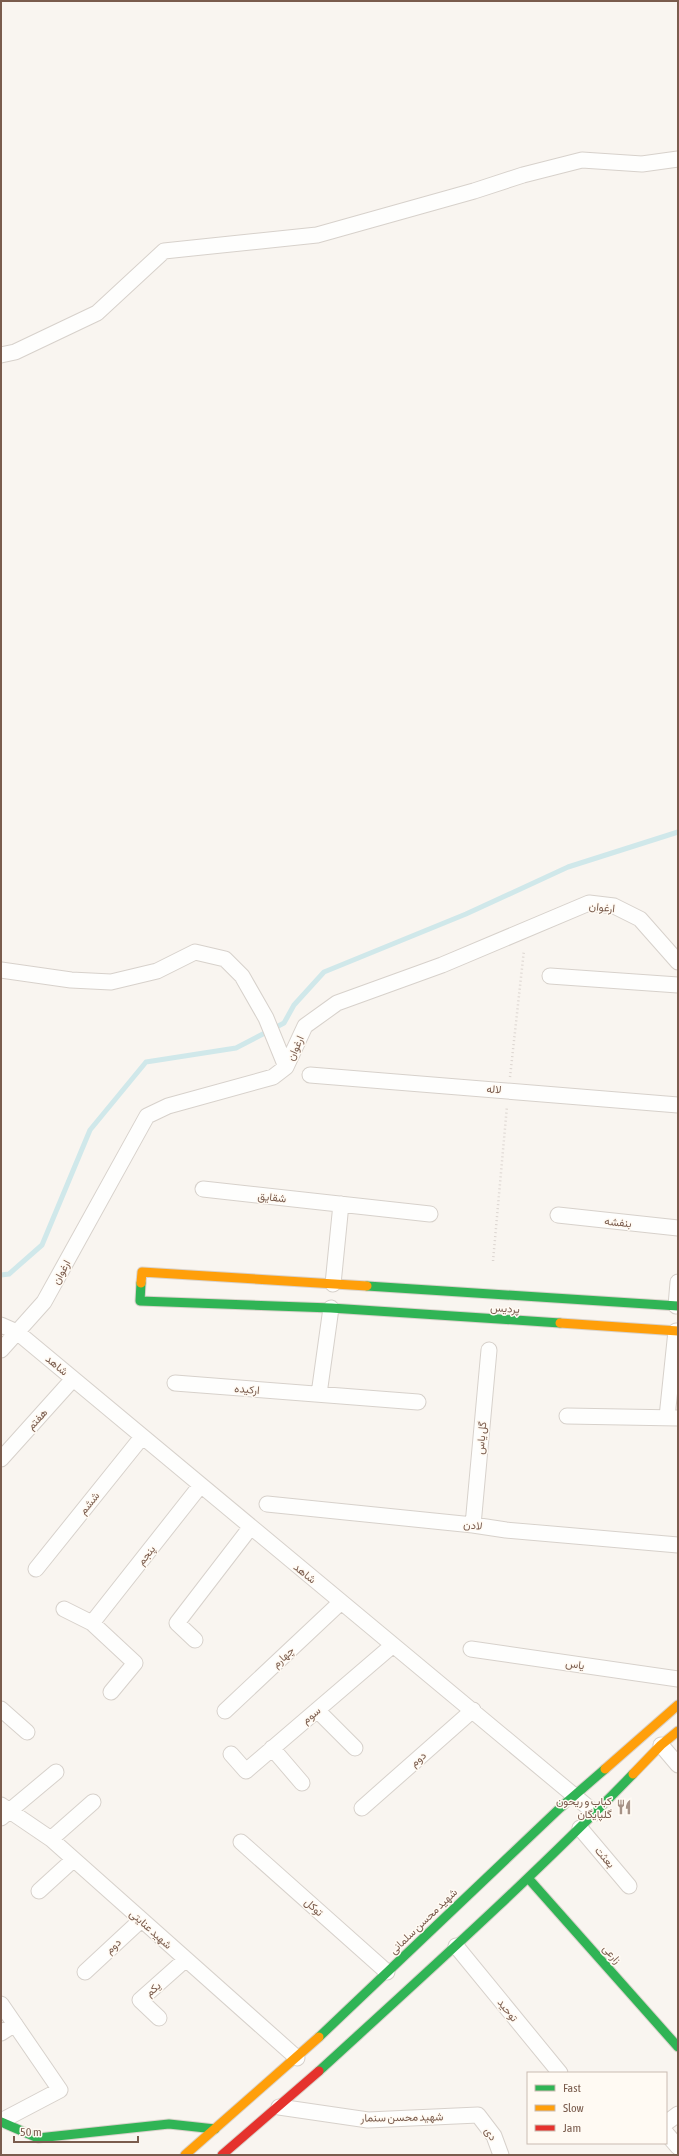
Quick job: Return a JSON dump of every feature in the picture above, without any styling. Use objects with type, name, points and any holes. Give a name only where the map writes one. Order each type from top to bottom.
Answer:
[{"type":"street","points":[[1,355],[15,352],[97,313],[164,251],[317,235],[474,191],[522,175],[582,160],[642,164],[678,159]]},
{"type":"street","name":"ارغوان","points":[[1,1350],[44,1302],[147,1116],[168,1106],[273,1077],[286,1068],[305,1026],[337,1002],[442,965],[589,903],[614,906],[640,919],[678,962]]},
{"type":"street","points":[[1,970],[71,980],[111,982],[157,971],[195,952],[225,959],[242,976],[266,1018],[286,1068]]},
{"type":"street","points":[[550,976],[678,985]]},
{"type":"street","name":"لاله","points":[[310,1075],[678,1105]]},
{"type":"street","name":"شقایق","points":[[203,1189],[430,1214]]},
{"type":"street","points":[[319,1394],[331,1308],[341,1204]]},
{"type":"street","name":"بنفشه","points":[[558,1215],[678,1228]]},
{"type":"street","name":"پردیس","points":[[677,1306],[142,1272],[140,1300],[331,1308],[677,1331]]},
{"type":"street","points":[[567,1416],[673,1418],[678,1282]]},
{"type":"street","name":"شاهد","points":[[1,1325],[17,1332],[250,1528],[473,1710],[595,1813]]},
{"type":"street","name":"گل یاس","points":[[473,1525],[489,1350]]},
{"type":"street","name":"هفتم","points":[[1,1459],[73,1379]]},
{"type":"street","name":"ارکیده","points":[[175,1383],[418,1402]]},
{"type":"street","name":"ششم","points":[[36,1569],[142,1437]]},
{"type":"street","name":"پنجم","points":[[92,1623],[200,1486]]},
{"type":"street","name":"لادن","points":[[267,1504],[473,1525],[506,1530],[678,1545]]},
{"type":"street","points":[[195,1640],[177,1623],[250,1528]]},
{"type":"street","name":"چهارم","points":[[224,1711],[341,1602]]},
{"type":"street","points":[[64,1609],[92,1623],[135,1663],[111,1692]]},
{"type":"street","name":"سوم","points":[[231,1754],[246,1771],[394,1645]]},
{"type":"street","name":"یاس","points":[[471,1649],[678,1679]]},
{"type":"street","name":"شهید محسن سلمانی","points":[[185,2155],[296,2058],[574,1796],[678,1705]]},
{"type":"street","points":[[1,1709],[27,1732]]},
{"type":"street","points":[[317,1710],[355,1748]]},
{"type":"street","name":"دوم","points":[[362,1808],[473,1710]]},
{"type":"street","points":[[222,2155],[279,2107],[456,1946],[580,1828],[661,1745],[678,1731]]},
{"type":"street","points":[[661,1745],[678,1765]]},
{"type":"street","points":[[272,1748],[302,1782]]},
{"type":"street","points":[[3,1812],[56,1772]]},
{"type":"street","points":[[51,1839],[93,1802]]},
{"type":"street","name":"شهید عنایتی","points":[[3,1812],[51,1839],[296,2058]]},
{"type":"street","name":"بعثت","points":[[580,1828],[630,1886]]},
{"type":"street","name":"توکل","points":[[241,1842],[387,1972]]},
{"type":"street","points":[[39,1891],[73,1860]]},
{"type":"street","name":"زارعی","points":[[528,1878],[678,2047]]},
{"type":"street","name":"دوم","points":[[85,1972],[141,1920]]},
{"type":"street","name":"توحید","points":[[456,1946],[559,2072]]},
{"type":"street","name":"یکم","points":[[159,2018],[140,2000],[185,1960]]},
{"type":"street","points":[[1,2004],[60,2090],[1,2121]]},
{"type":"street","points":[[1,2033],[15,2024]]},
{"type":"street","name":"شهید محسن سنمار","points":[[279,2107],[368,2120],[478,2114]]},
{"type":"street","name":"دی","points":[[478,2114],[494,2136],[501,2155]]},
{"type":"street","points":[[667,2122],[678,2114]]},
{"type":"street","points":[[1,2121],[38,2138],[169,2124],[215,2129]]},
{"type":"street","points":[[667,2134],[678,2147]]},
{"type":"waterway","points":[[1,1275],[9,1274],[42,1245],[90,1130],[146,1062],[236,1048],[284,1023],[294,1005],[324,972],[466,914],[568,867],[678,832]]},
{"type":"traffic: fast","points":[[141,1283],[140,1301],[331,1308],[560,1323]]},
{"type":"traffic: fast","points":[[367,1286],[678,1306]]},
{"type":"traffic: fast","points":[[319,2037],[560,1808],[605,1769]]},
{"type":"traffic: fast","points":[[319,2071],[517,1888],[633,1774]]},
{"type":"traffic: fast","points":[[528,1878],[678,2047]]},
{"type":"traffic: fast","points":[[1,2122],[38,2138],[169,2124],[215,2129]]},
{"type":"traffic: slow","points":[[141,1283],[142,1272],[367,1286]]},
{"type":"traffic: slow","points":[[560,1323],[678,1331]]},
{"type":"traffic: slow","points":[[605,1769],[678,1705]]},
{"type":"traffic: slow","points":[[633,1774],[661,1745],[678,1731]]},
{"type":"traffic: slow","points":[[185,2155],[319,2037]]},
{"type":"traffic: jam","points":[[222,2155],[319,2071]]},
{"type":"place","name":"کباب و ریحون گلپایگان","points":[[624,1807]]}]
